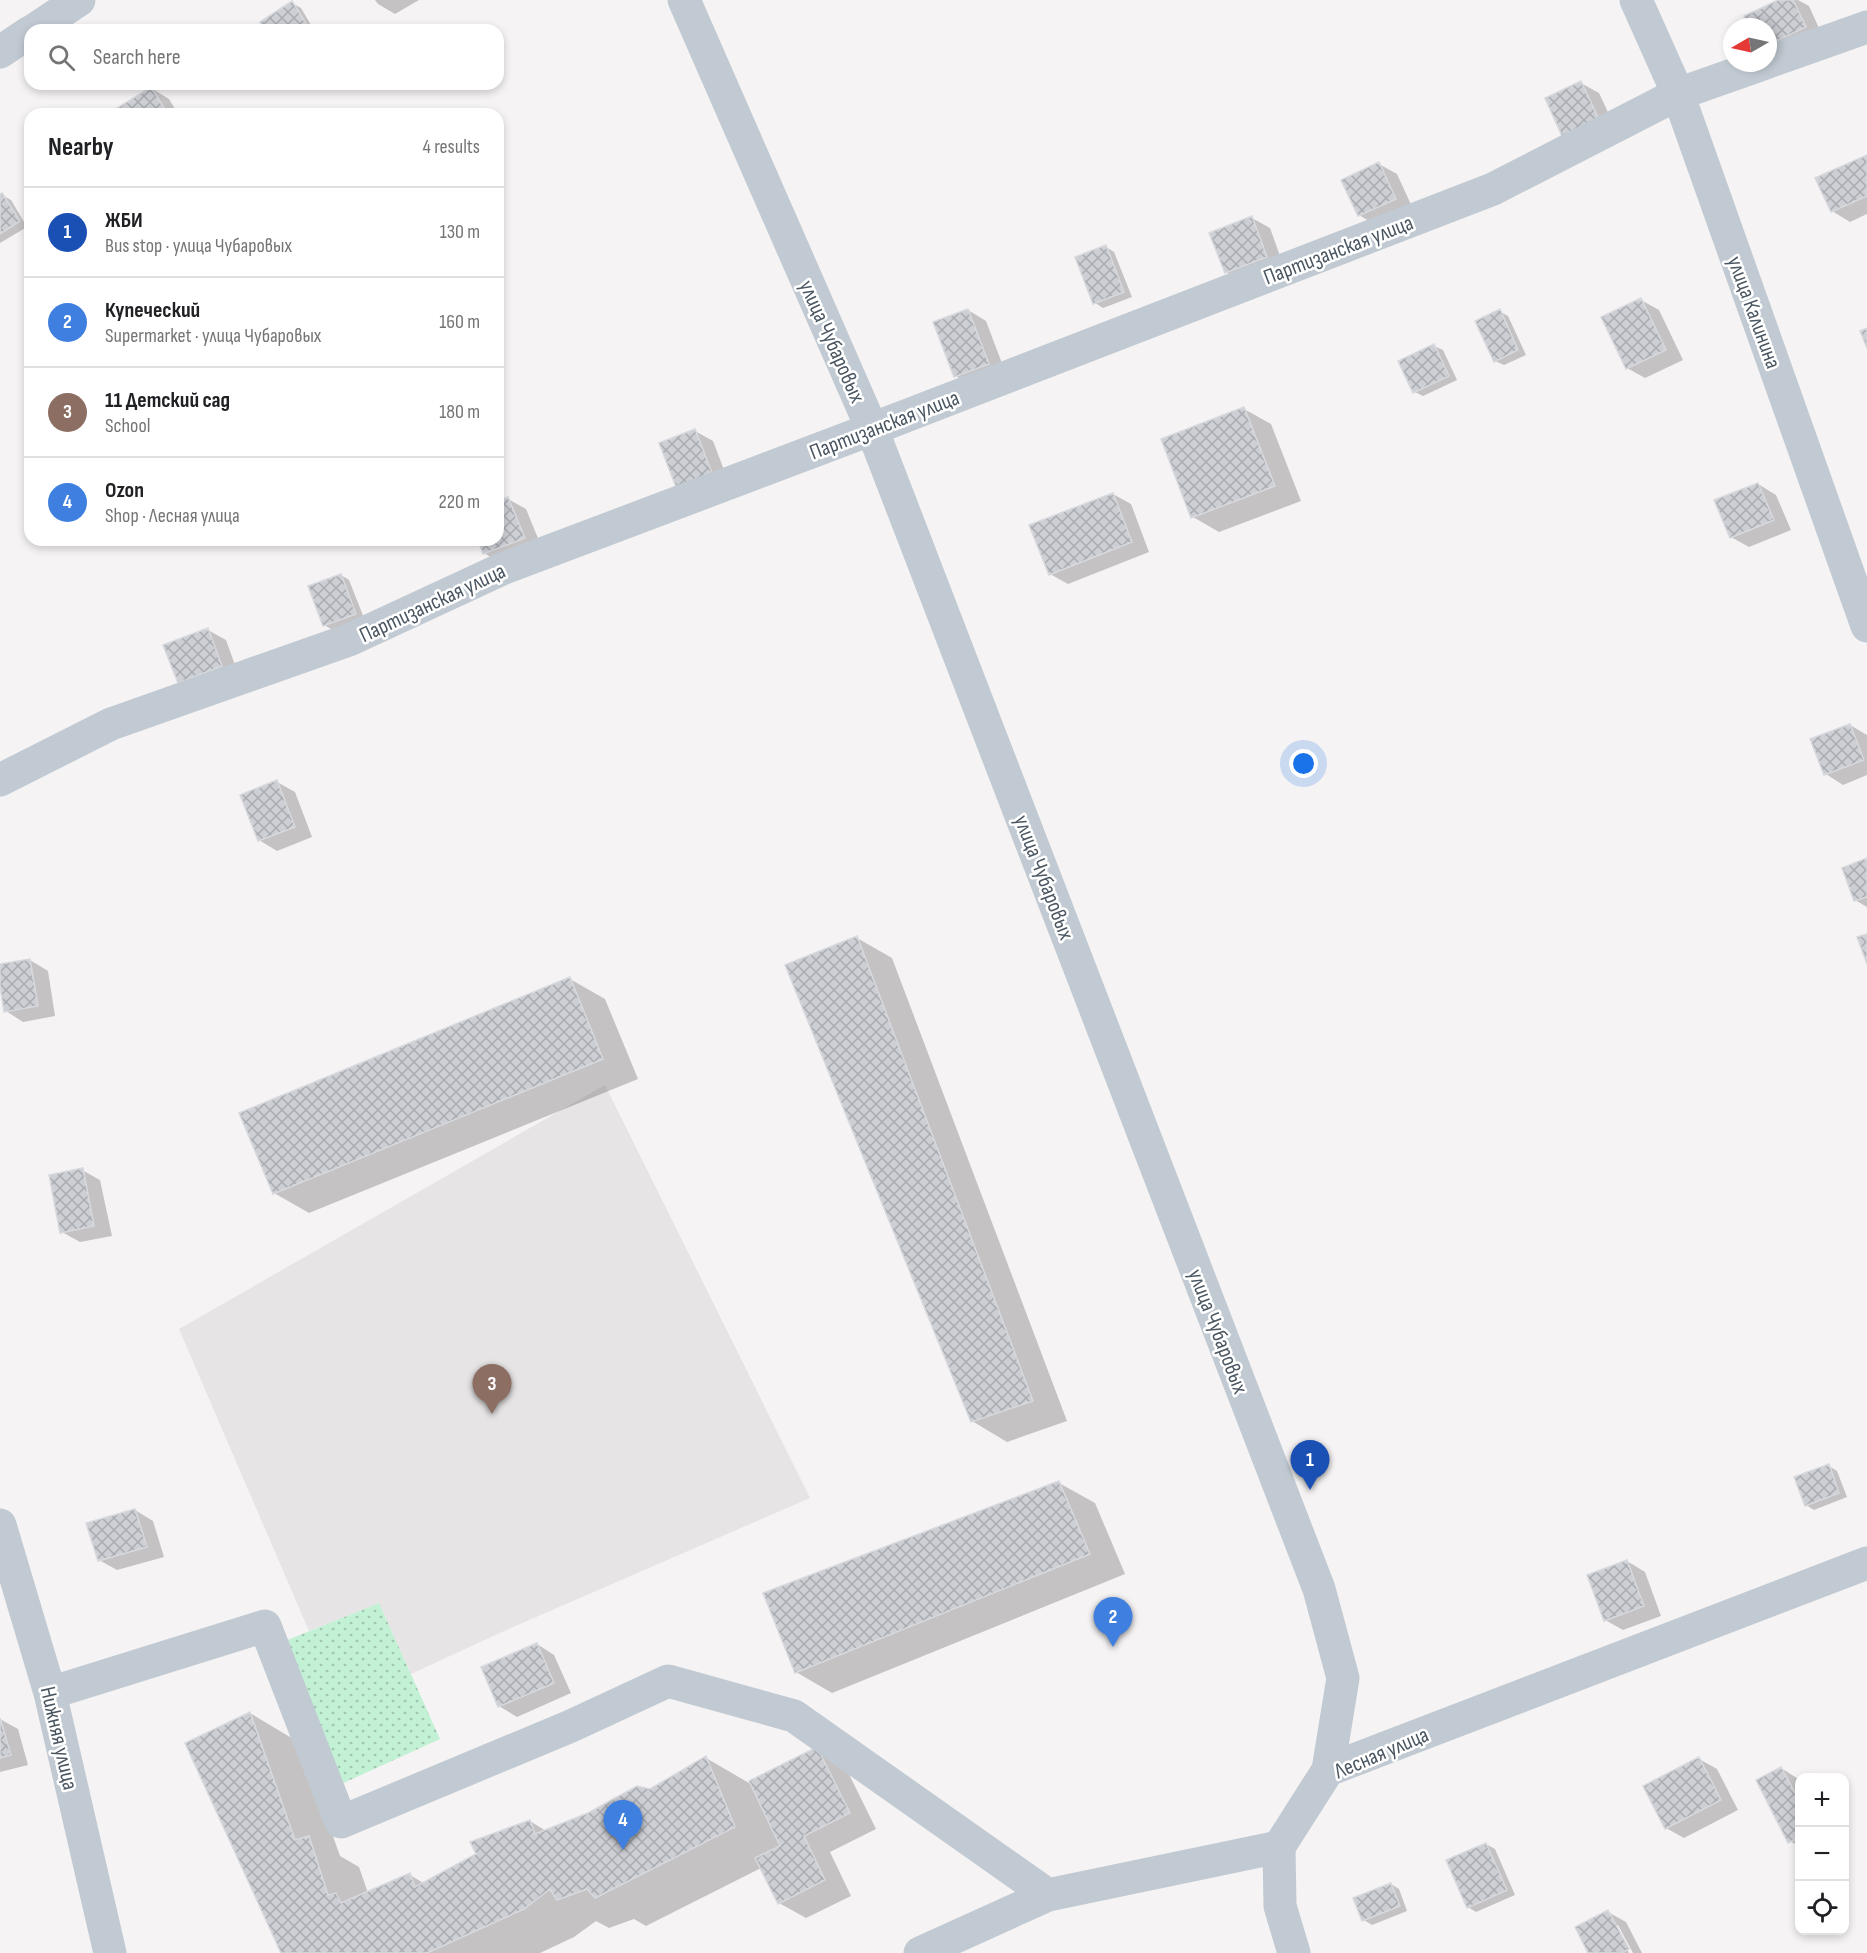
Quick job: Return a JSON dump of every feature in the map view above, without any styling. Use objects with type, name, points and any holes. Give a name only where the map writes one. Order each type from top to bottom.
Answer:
[{"type":"street","points":[[43,24],[79,0]]},
{"type":"street","name":"улица Чубаровых","points":[[684,0],[872,429],[1319,1589],[1343,1678],[1328,1770]]},
{"type":"street","name":"улица Калинина","points":[[1636,0],[1678,94],[1867,626]]},
{"type":"street","name":"Партизанская улица","points":[[1777,59],[1867,27]]},
{"type":"street","points":[[0,52],[24,36]]},
{"type":"street","name":"Партизанская улица","points":[[0,780],[111,724],[349,640],[502,569],[1493,189],[1678,94],[1741,72]]},
{"type":"street","name":"Нижняя улица","points":[[0,1525],[50,1693],[110,1953]]},
{"type":"street","name":"Лесная улица","points":[[1279,1847],[1328,1770],[1867,1563]]},
{"type":"street","points":[[50,1693],[265,1626],[341,1822],[571,1726],[668,1681],[794,1716],[1048,1895]]},
{"type":"street","points":[[920,1953],[1048,1895],[1279,1847],[1280,1906],[1294,1953]]},
{"type":"shaded area","points":[[605,1085],[810,1498],[504,1631],[411,1674],[379,1603],[309,1631],[179,1329]]},
{"type":"green space","points":[[379,1603],[440,1739],[339,1785],[280,1643]]},
{"type":"building","points":[[1778,0],[1793,0],[1806,27],[1777,41],[1777,18],[1745,18],[1744,16]]},
{"type":"building","points":[[292,1],[306,24],[261,24],[260,22]]},
{"type":"building","points":[[1581,81],[1603,128],[1566,145],[1545,98]]},
{"type":"building","points":[[146,90],[153,90],[164,108],[117,108]]},
{"type":"building","points":[[1867,155],[1867,196],[1831,212],[1815,178]]},
{"type":"building","points":[[1379,162],[1396,199],[1358,216],[1341,180]]},
{"type":"building","points":[[2,193],[20,221],[0,234],[0,194]]},
{"type":"building","points":[[1252,216],[1267,257],[1225,273],[1209,233]]},
{"type":"building","points":[[1106,245],[1124,292],[1093,304],[1075,257]]},
{"type":"building","points":[[1641,298],[1666,350],[1626,369],[1601,317]]},
{"type":"building","points":[[968,309],[989,364],[954,377],[933,322]]},
{"type":"building","points":[[1500,309],[1518,350],[1494,362],[1475,321]]},
{"type":"building","points":[[1867,328],[1867,348],[1860,331]]},
{"type":"building","points":[[1434,344],[1449,376],[1413,393],[1398,361]]},
{"type":"building","points":[[1244,407],[1275,486],[1191,518],[1161,439]]},
{"type":"building","points":[[695,429],[712,473],[676,487],[659,443]]},
{"type":"building","points":[[1758,483],[1774,520],[1730,538],[1714,500]]},
{"type":"building","points":[[1113,493],[1132,542],[1049,575],[1029,525]]},
{"type":"building","points":[[508,497],[525,538],[504,546],[504,499]]},
{"type":"building","points":[[480,546],[504,546],[483,554]]},
{"type":"building","points":[[341,574],[356,614],[323,626],[308,586]]},
{"type":"building","points":[[208,628],[222,666],[178,683],[163,645]]},
{"type":"building","points":[[1850,724],[1864,760],[1824,775],[1810,739]]},
{"type":"building","points":[[277,780],[295,827],[258,841],[240,795]]},
{"type":"building","points":[[1867,858],[1867,897],[1854,901],[1842,868]]},
{"type":"building","points":[[1867,934],[1867,964],[1857,937]]},
{"type":"building","points":[[857,936],[1033,1401],[971,1422],[785,965]]},
{"type":"building","points":[[30,959],[38,1006],[4,1012],[0,986],[0,964]]},
{"type":"building","points":[[570,977],[603,1059],[273,1194],[239,1113]]},
{"type":"building","points":[[83,1168],[94,1226],[60,1233],[49,1175]]},
{"type":"building","points":[[1829,1464],[1839,1493],[1805,1506],[1794,1477]]},
{"type":"building","points":[[1059,1481],[1090,1554],[795,1673],[763,1593]]},
{"type":"building","points":[[135,1509],[147,1547],[98,1561],[86,1523]]},
{"type":"building","points":[[1627,1560],[1644,1606],[1604,1621],[1587,1575]]},
{"type":"building","points":[[537,1643],[554,1683],[498,1707],[481,1667]]},
{"type":"building","points":[[250,1712],[295,1840],[309,1836],[328,1895],[336,1893],[341,1903],[410,1873],[415,1887],[476,1854],[470,1842],[530,1820],[535,1834],[588,1813],[637,1786],[650,1789],[706,1756],[735,1827],[595,1898],[587,1889],[557,1900],[550,1889],[524,1909],[427,1953],[281,1953],[185,1743]]},
{"type":"building","points":[[0,1718],[11,1755],[0,1758]]},
{"type":"building","points":[[817,1747],[850,1813],[804,1836],[825,1880],[778,1904],[755,1858],[780,1846],[749,1781]]},
{"type":"building","points":[[1699,1757],[1721,1800],[1665,1829],[1643,1786]]},
{"type":"building","points":[[1781,1767],[1795,1793],[1795,1840],[1788,1843],[1756,1780]]},
{"type":"building","points":[[1486,1843],[1507,1890],[1467,1908],[1446,1860]]},
{"type":"building","points":[[1391,1883],[1400,1906],[1362,1921],[1353,1898]]},
{"type":"building","points":[[1608,1910],[1629,1949],[1622,1953],[1588,1953],[1575,1927]]},
{"type":"place","name":"11 Детский сад","points":[[492,1414]]},
{"type":"place","name":"ЖБИ","points":[[1310,1490]]},
{"type":"place","name":"Купеческий","points":[[1113,1647]]},
{"type":"place","name":"Ozon","points":[[623,1850]]}]
